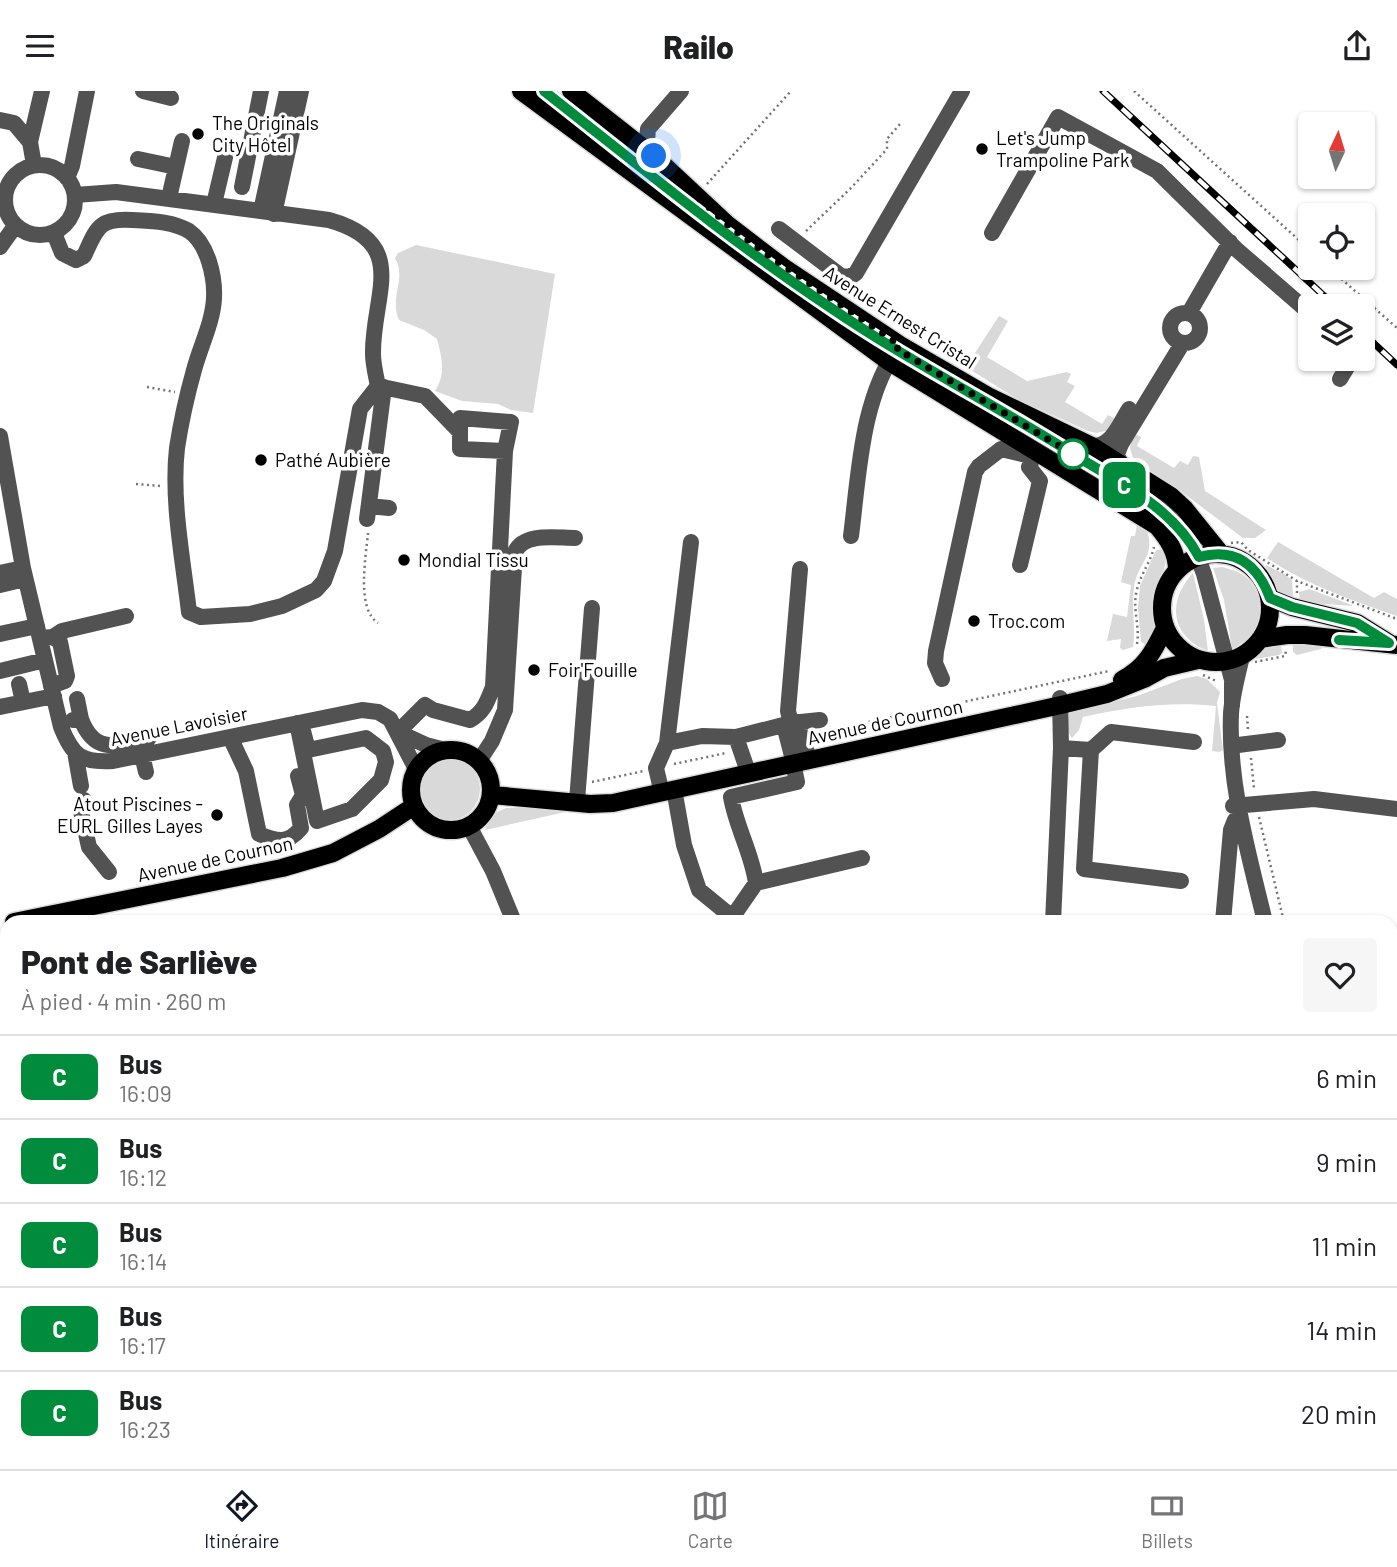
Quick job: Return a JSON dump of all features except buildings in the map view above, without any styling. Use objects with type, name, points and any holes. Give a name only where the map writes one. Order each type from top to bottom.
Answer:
[{"type":"main road","name":"Avenue Ernest Cristal","points":[[521,91],[895,352],[1092,446],[1171,496],[1222,554]]},
{"type":"main road","name":"Avenue Ernest Cristal","points":[[571,91],[654,156],[728,225],[974,412],[1034,454],[1157,526],[1170,541],[1177,560],[1177,570]]},
{"type":"main road","points":[[1261,639],[1269,620],[1270,598],[1263,581],[1251,566],[1235,557],[1222,554],[1199,557],[1177,570],[1166,586],[1162,609],[1166,628],[1175,645],[1227,661],[1261,639],[1287,635],[1393,644]]},
{"type":"main road","points":[[1270,598],[1292,607],[1357,623],[1393,644]]},
{"type":"main road","name":"Avenue de Cournon","points":[[1060,702],[1105,689],[1137,672],[1152,654],[1166,628]]},
{"type":"main road","name":"Avenue de Cournon","points":[[663,781],[741,751],[795,740],[1107,694],[1164,668],[1227,661]]},
{"type":"main road","name":"Avenue de Cournon","points":[[492,795],[577,793],[663,781],[795,740]]},
{"type":"main road","points":[[445,750],[464,751],[480,761],[489,776],[492,795],[480,818],[469,826],[453,830],[437,828],[424,819],[414,806],[411,787],[416,769],[428,756],[445,750]]},
{"type":"main road","name":"Avenue de Cournon","points":[[48,915],[282,868],[333,853],[379,829],[414,806]]},
{"type":"street","points":[[34,165],[30,142],[42,91]]},
{"type":"street","points":[[67,178],[72,166],[87,91]]},
{"type":"street","points":[[143,91],[171,98]]},
{"type":"street","points":[[544,91],[764,262],[829,308],[895,352],[1051,440],[1164,511],[1185,533],[1199,557],[1227,661],[1232,711],[1226,740],[1253,915]]},
{"type":"street","points":[[654,156],[647,141],[648,129],[681,91]]},
{"type":"street","points":[[779,229],[841,276],[850,277],[856,273],[962,91]]},
{"type":"street","points":[[242,187],[261,93],[293,97],[267,212]]},
{"type":"street","points":[[992,233],[1058,117],[1157,171],[1233,246],[1298,303]]},
{"type":"street","points":[[0,120],[14,123],[30,142]]},
{"type":"street","points":[[619,129],[648,129]]},
{"type":"street","points":[[169,198],[182,141]]},
{"type":"street","points":[[214,204],[227,149]]},
{"type":"street","points":[[138,159],[176,167]]},
{"type":"street","points":[[34,165],[53,168],[67,178],[75,195],[73,212],[64,226],[54,233],[29,235],[15,226],[6,211],[5,195],[10,181],[22,170],[34,165]]},
{"type":"street","points":[[75,195],[116,192],[330,220],[349,226],[364,235],[375,248],[381,263],[373,354],[381,387],[368,513],[388,508]]},
{"type":"street","points":[[54,233],[62,253],[76,260],[84,256],[95,231],[103,222],[115,219],[172,223],[190,232],[200,241],[209,261],[214,299],[188,394],[177,450],[176,487],[189,612],[201,617],[250,614],[282,606],[316,590],[324,580],[335,551],[360,409],[381,387]]},
{"type":"street","points":[[0,247],[15,226]]},
{"type":"street","points":[[1193,316],[1233,246]]},
{"type":"street","points":[[1179,314],[1193,316],[1201,327],[1198,338],[1191,343],[1178,341],[1170,330],[1172,320],[1179,314]]},
{"type":"street","points":[[1092,446],[1111,439],[1178,341]]},
{"type":"street","points":[[1121,466],[1117,454],[1121,444],[1178,341]]},
{"type":"street","points":[[851,536],[860,461],[875,389],[895,352]]},
{"type":"street","points":[[1340,380],[1345,371]]},
{"type":"street","points":[[381,387],[425,396],[459,431]]},
{"type":"street","points":[[398,732],[425,705],[470,720],[482,713],[488,701],[493,687],[505,451],[511,422],[460,418],[460,449],[505,451]]},
{"type":"street","points":[[0,436],[7,518],[43,634],[45,660],[60,723],[75,752],[83,793],[80,807],[89,847],[109,871]]},
{"type":"street","points":[[942,678],[934,663],[975,472],[1001,449],[1026,455],[1034,454],[1029,467],[1040,481],[1020,565]]},
{"type":"street","points":[[480,761],[505,711],[515,552],[519,543],[526,540],[575,538]]},
{"type":"street","points":[[691,542],[663,781],[699,890],[726,915]]},
{"type":"street","points":[[734,915],[756,883],[753,863],[733,812],[731,797],[797,782],[795,740],[788,711],[800,569]]},
{"type":"street","points":[[0,573],[24,573]]},
{"type":"street","points":[[0,585],[24,573]]},
{"type":"street","points":[[577,793],[592,608]]},
{"type":"street","points":[[0,634],[43,634],[126,617]]},
{"type":"street","points":[[0,707],[53,691],[65,681],[67,675],[61,642],[43,634]]},
{"type":"street","points":[[0,671],[45,660]]},
{"type":"street","points":[[1227,661],[1227,681],[1238,745],[1238,809],[1263,915]]},
{"type":"street","points":[[19,684],[23,702]]},
{"type":"street","points":[[77,699],[81,719],[89,737],[104,745],[114,746],[149,738]]},
{"type":"street","points":[[1053,915],[1061,748],[1060,702]]},
{"type":"street","name":"Avenue Lavoisier","points":[[75,752],[83,759],[95,762],[362,711],[378,712],[390,719],[416,769]]},
{"type":"street","points":[[60,723],[81,719]]},
{"type":"street","points":[[667,743],[702,736],[741,751],[795,740],[820,720]]},
{"type":"street","points":[[295,724],[308,750],[366,738],[383,751],[386,762],[382,780],[352,809],[317,821],[295,724]]},
{"type":"street","points":[[230,737],[246,771],[260,834],[275,841],[293,838],[302,828],[297,805],[303,795],[295,724]]},
{"type":"street","name":"Avenue Lavoisier","points":[[398,732],[445,750]]},
{"type":"street","points":[[1181,881],[1084,869],[1091,750],[1111,732],[1194,742]]},
{"type":"street","points":[[1238,745],[1278,740]]},
{"type":"street","points":[[1061,748],[1091,750]]},
{"type":"street","points":[[142,755],[146,772]]},
{"type":"street","points":[[1238,809],[1314,799],[1397,809]]},
{"type":"street","points":[[1224,915],[1231,830],[1238,809]]},
{"type":"street","points":[[1238,809],[1270,915]]},
{"type":"street","points":[[469,826],[493,871],[511,915]]},
{"type":"street","points":[[35,915],[295,856],[333,853]]},
{"type":"street","points":[[756,883],[862,858]]},
{"type":"path","points":[[703,190],[791,91]]},
{"type":"path","points":[[1134,91],[1298,239]]},
{"type":"path","points":[[793,240],[851,188],[887,149],[887,139],[900,124]]},
{"type":"path","points":[[1343,280],[1397,328]]},
{"type":"path","points":[[147,387],[188,394]]},
{"type":"path","points":[[136,484],[176,487]]},
{"type":"path","points":[[368,513],[364,597],[372,619],[378,623]]},
{"type":"path","points":[[1241,542],[1248,550],[1297,581],[1397,619]]},
{"type":"path","points":[[1137,645],[1137,586],[1154,548],[1159,545]]},
{"type":"path","points":[[1227,661],[1285,656],[1287,642]]},
{"type":"path","points":[[795,740],[1111,670]]},
{"type":"path","points":[[577,793],[663,781],[741,751]]},
{"type":"shaded area","points":[[416,245],[555,274],[533,413],[511,410],[498,404],[462,401],[435,391],[442,372],[437,339],[424,330],[399,320],[396,312],[399,273],[395,258],[398,253]]},
{"type":"shaded area","points":[[999,316],[1008,321],[987,357],[1027,381],[1067,372],[1071,374],[1067,382],[1075,386],[1065,402],[1102,424],[1108,415],[1116,419],[1110,430],[1096,433],[1088,431],[1019,400],[966,367]]},
{"type":"shaded area","points":[[1133,433],[1141,437],[1137,446],[1174,468],[1180,461],[1188,465],[1193,456],[1199,457],[1205,491],[1266,530],[1255,538],[1243,538],[1174,486],[1134,461],[1130,448]]},
{"type":"shaded area","points":[[1137,524],[1147,531],[1149,547],[1134,587],[1133,647],[1123,650],[1120,648],[1121,639],[1107,641],[1113,614],[1127,617],[1131,585],[1121,582],[1131,536],[1135,536]]},
{"type":"shaded area","points":[[1278,542],[1374,598],[1384,592],[1397,599],[1397,616],[1330,591],[1282,568],[1267,558]]},
{"type":"shaded area","points":[[1165,549],[1166,562],[1156,592],[1154,633],[1150,647],[1141,642],[1138,608],[1140,586],[1156,550]]},
{"type":"shaded area","points":[[1266,565],[1292,580],[1293,596],[1288,598],[1276,589],[1269,580]]},
{"type":"shaded area","points":[[1222,567],[1238,572],[1249,580],[1257,593],[1260,609],[1260,617],[1254,631],[1232,649],[1224,600],[1213,568]]},
{"type":"shaded area","points":[[1193,573],[1208,651],[1186,636],[1176,617],[1179,595]]},
{"type":"shaded area","points":[[1309,589],[1352,606],[1300,602],[1299,592]]},
{"type":"shaded area","points":[[1293,641],[1324,644],[1321,649],[1297,655],[1293,652]]},
{"type":"shaded area","points":[[1275,644],[1281,646],[1282,653],[1279,655],[1249,660],[1259,651]]},
{"type":"shaded area","points":[[1197,676],[1207,679],[1220,692],[1217,703],[1223,750],[1219,752],[1212,751],[1216,706],[1166,705],[1100,713],[1083,717],[1079,730],[1072,738],[1068,732],[1069,712],[1137,696]]},
{"type":"shaded area","points":[[449,758],[461,760],[471,767],[478,777],[478,801],[471,811],[461,818],[449,820],[437,818],[427,811],[420,801],[418,789],[420,777],[427,767],[437,760]]},
{"type":"shaded area","points":[[506,808],[570,808],[570,811],[485,830],[489,816]]},
{"type":"railway","points":[[1103,91],[1322,294]]},
{"type":"railway","points":[[1375,344],[1397,365]]},
{"type":"bus line","name":"C","points":[[544,91],[764,262],[829,308],[1051,440],[1164,511],[1185,533],[1199,557],[1222,554],[1235,557],[1258,573],[1270,598],[1292,607],[1357,623],[1389,643],[1339,640]]},
{"type":"place","name":"The Originals City Hôtel","points":[[198,134]]},
{"type":"place","name":"Let's Jump Trampoline Park","points":[[982,149]]},
{"type":"place","name":"Pathé Aubière","points":[[261,460]]},
{"type":"place","name":"Mondial Tissu","points":[[404,560]]},
{"type":"place","name":"Troc.com","points":[[974,621]]},
{"type":"place","name":"Foir'Fouille","points":[[534,670]]},
{"type":"place","name":"Atout Piscines - EURL Gilles Layes","points":[[217,815]]},
{"type":"route","points":[[654,156],[728,225],[783,267],[900,345],[897,349],[1073,454]]}]
